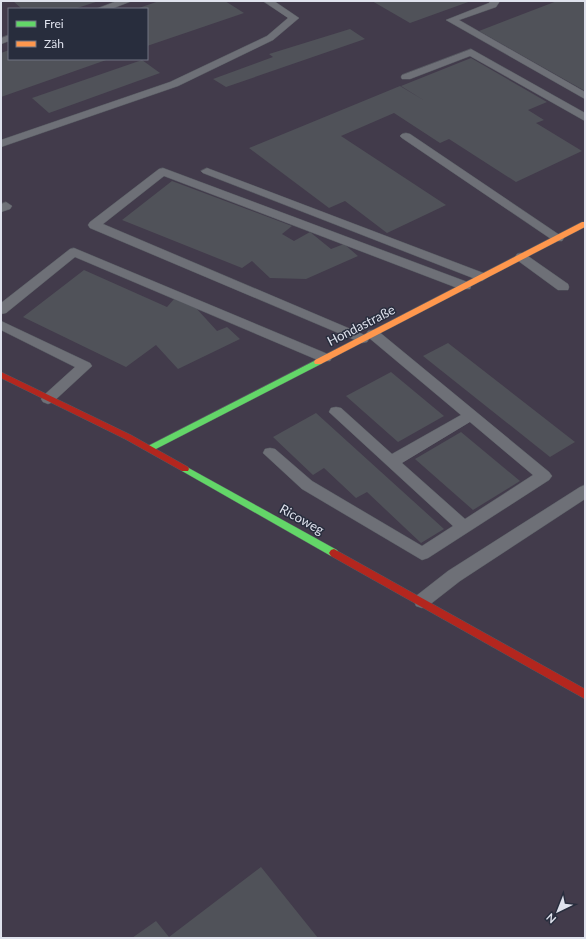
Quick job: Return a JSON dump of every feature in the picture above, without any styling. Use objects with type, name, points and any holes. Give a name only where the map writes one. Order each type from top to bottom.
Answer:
[{"type":"street","name":"Hondastraße","points":[[148,449],[585,224]]},
{"type":"street","name":"Ricoweg","points":[[1,375],[148,449],[422,601],[585,694]]},
{"type":"lane","points":[[104,8],[127,1]]},
{"type":"lane","points":[[1,144],[174,84],[270,38],[294,18],[268,1]]},
{"type":"lane","points":[[495,1],[493,5],[451,20],[585,96]]},
{"type":"lane","points":[[406,77],[471,52],[585,118]]},
{"type":"lane","points":[[406,136],[558,238]]},
{"type":"lane","points":[[270,453],[307,485],[422,554],[544,476],[471,415],[367,336],[94,225],[163,171],[465,286]]},
{"type":"lane","points":[[207,171],[482,277]]},
{"type":"lane","points":[[1,310],[74,252],[325,358]]},
{"type":"lane","points":[[521,257],[563,287]]},
{"type":"lane","points":[[1,325],[85,366],[48,399]]},
{"type":"lane","points":[[336,412],[464,527]]},
{"type":"lane","points":[[391,462],[471,415]]},
{"type":"lane","points":[[422,601],[454,576],[585,491]]},
{"type":"shaded area","points":[[1,1],[585,1],[585,938],[1,938]]},
{"type":"building","points":[[13,1],[99,1],[77,8],[21,8]]},
{"type":"building","points":[[159,1],[225,1],[244,13],[148,46],[148,8],[139,8]]},
{"type":"building","points":[[372,1],[471,1],[410,23]]},
{"type":"building","points":[[557,1],[585,1],[585,91],[479,31]]},
{"type":"building","points":[[350,29],[365,39],[226,87],[213,79],[273,57],[269,54]]},
{"type":"building","points":[[8,50],[8,60],[106,60],[1,97],[1,53]]},
{"type":"building","points":[[471,58],[547,102],[528,110],[544,120],[536,123],[582,151],[516,182],[449,139],[440,143],[394,113],[341,136],[446,205],[387,233],[345,201],[329,208],[249,148],[400,86],[425,101],[401,86]]},
{"type":"building","points":[[142,60],[160,73],[49,113],[32,98]]},
{"type":"building","points":[[172,181],[292,226],[282,234],[294,241],[310,232],[331,249],[344,244],[358,256],[306,279],[270,278],[252,261],[242,268],[122,220]]},
{"type":"building","points":[[84,270],[167,307],[175,298],[196,308],[217,331],[227,327],[240,339],[178,369],[156,345],[126,367],[23,317]]},
{"type":"building","points":[[448,343],[575,442],[550,457],[423,356]]},
{"type":"building","points":[[391,372],[444,416],[398,442],[346,396]]},
{"type":"building","points":[[316,413],[444,529],[421,543],[367,492],[356,498],[324,468],[313,475],[273,437]]},
{"type":"building","points":[[461,432],[520,481],[473,510],[415,459]]},
{"type":"building","points":[[261,867],[318,938],[132,938],[156,921],[169,937]]},
{"type":"traffic: fast","points":[[149,449],[318,362]]},
{"type":"traffic: fast","points":[[185,469],[334,553]]},
{"type":"traffic: slow","points":[[318,362],[585,224]]},
{"type":"traffic: jam","points":[[1,375],[128,437],[185,469]]},
{"type":"traffic: jam","points":[[334,553],[585,694]]}]
